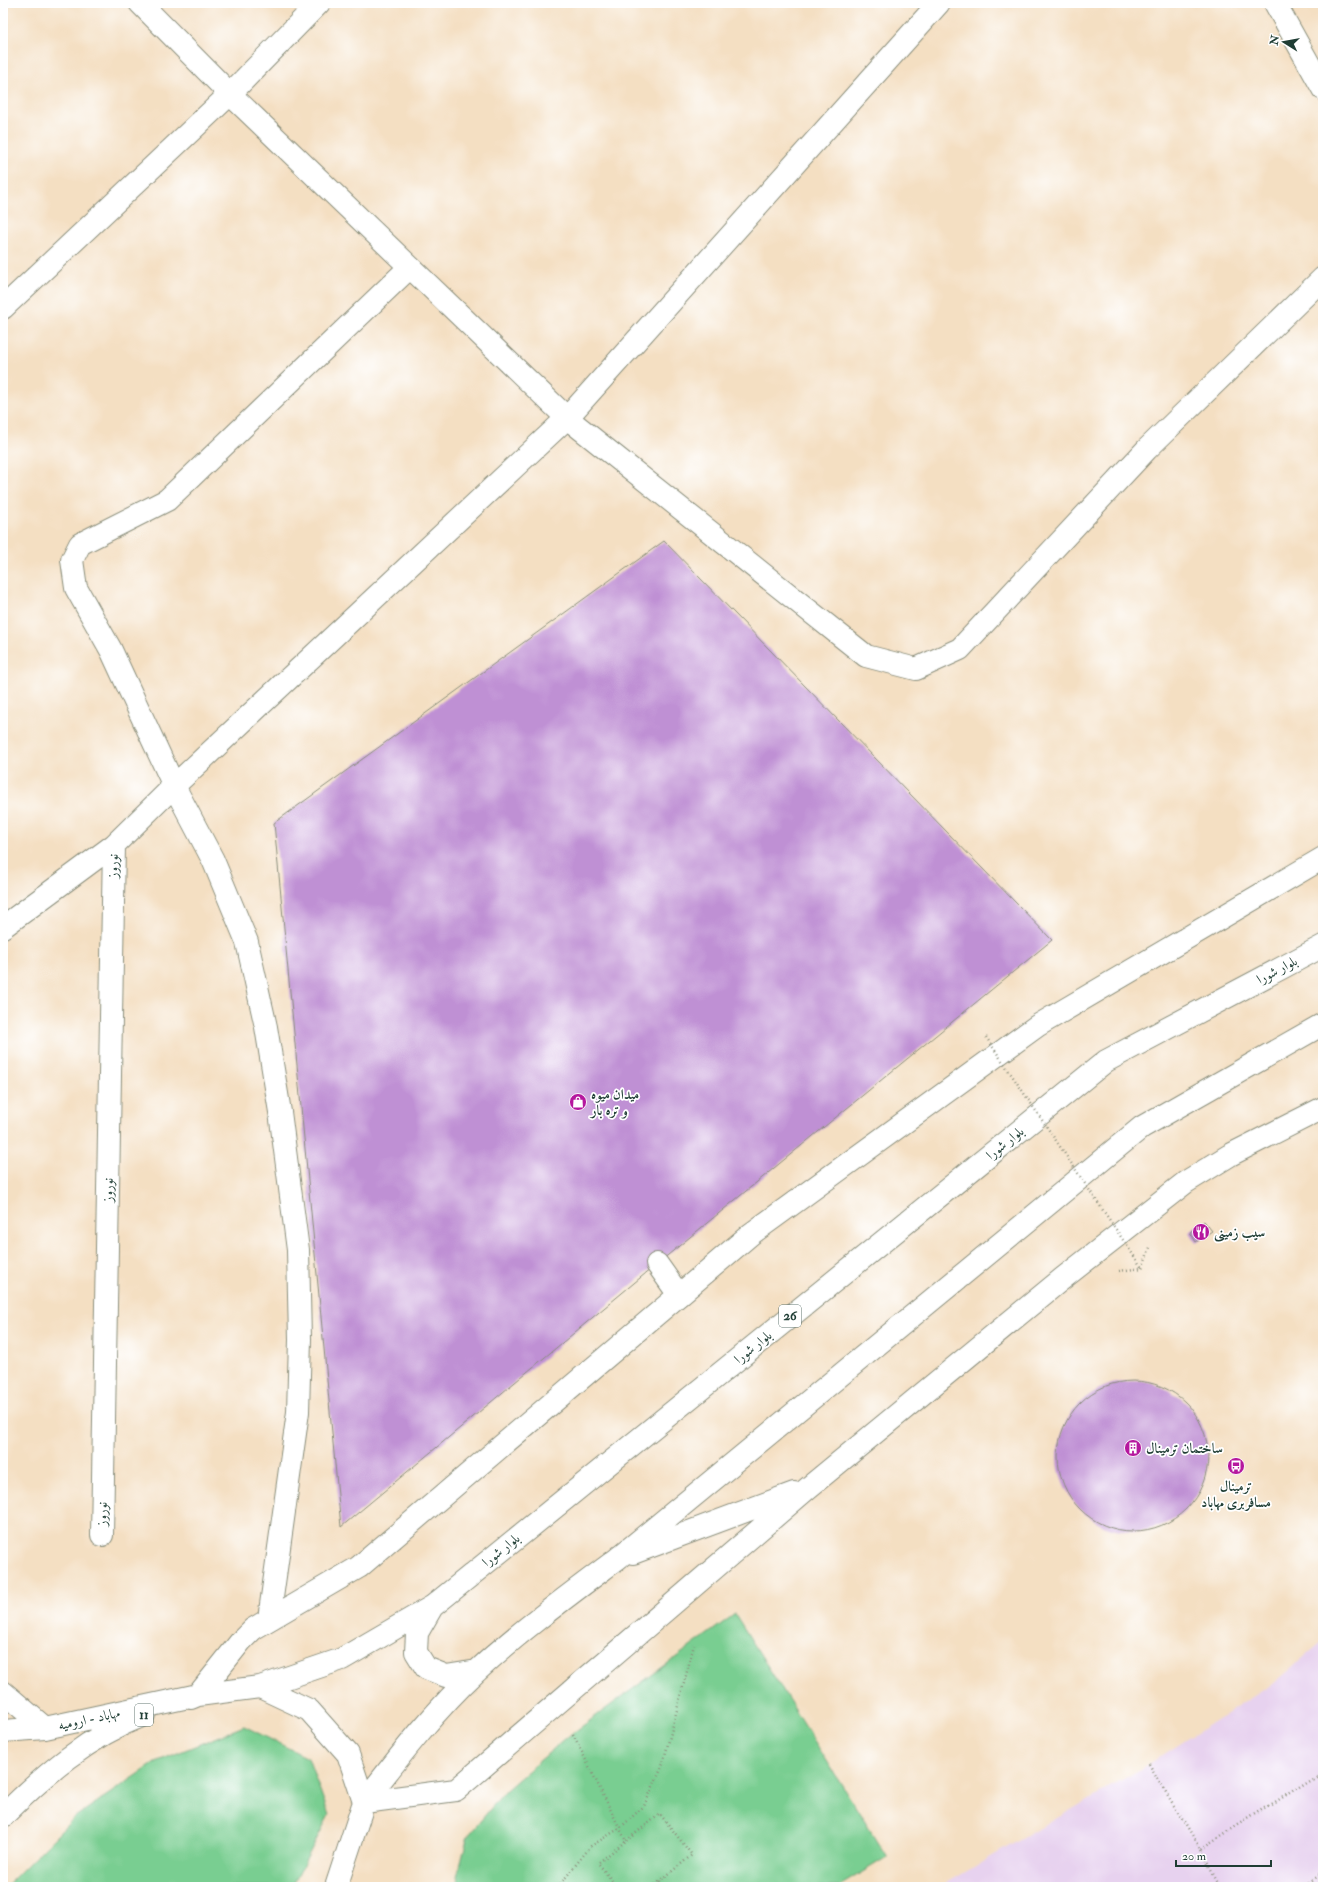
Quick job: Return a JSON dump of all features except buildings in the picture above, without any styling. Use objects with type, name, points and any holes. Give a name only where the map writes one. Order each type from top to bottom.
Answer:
[{"type":"main road","points":[[140,3],[230,94],[566,418],[866,656],[916,669],[960,649],[1147,449],[1323,278]]},
{"type":"main road","points":[[3,308],[230,94],[319,3]]},
{"type":"main road","points":[[3,927],[114,845],[174,786],[566,418],[939,3]]},
{"type":"main road","points":[[1275,3],[1323,90]]},
{"type":"main road","points":[[269,1619],[298,1412],[300,1339],[298,1250],[266,1027],[247,942],[214,860],[174,786],[111,650],[76,588],[72,560],[80,544],[167,500],[410,267]]},
{"type":"main road","name":"نوروز","points":[[102,1535],[114,845]]},
{"type":"main road","points":[[198,1695],[241,1641],[254,1629],[359,1567],[751,1234],[1037,1026],[1323,858]]},
{"type":"main road","name":"بلوار شورا","points":[[260,1687],[342,1659],[433,1606],[1106,1061],[1323,946]]},
{"type":"main road","points":[[336,1887],[364,1802],[414,1738],[477,1671],[558,1602],[617,1559],[1142,1127],[1323,1024]]},
{"type":"main road","points":[[364,1802],[456,1790],[808,1488],[1062,1279],[1186,1182],[1230,1155],[1323,1108]]},
{"type":"main road","points":[[657,1264],[679,1295]]},
{"type":"main road","points":[[617,1559],[808,1488]]},
{"type":"main road","points":[[433,1606],[417,1632],[416,1652],[426,1668],[446,1676],[477,1671]]},
{"type":"main road","points":[[260,1687],[310,1710],[348,1754],[364,1802]]},
{"type":"main road","name":"11","points":[[3,1816],[66,1758],[130,1721],[198,1695],[260,1687]]},
{"type":"main road","points":[[3,1692],[45,1728]]},
{"type":"main road","name":"مهاباد - ارومیه","points":[[3,1730],[45,1728],[198,1695]]},
{"type":"path","points":[[986,1037],[1142,1268]]},
{"type":"path","points":[[558,1887],[591,1846],[620,1828],[644,1806],[662,1767],[694,1645]]},
{"type":"path","points":[[573,1734],[626,1841]]},
{"type":"path","points":[[1149,1764],[1200,1849],[1220,1887]]},
{"type":"path","points":[[1200,1849],[1323,1772]]},
{"type":"path","points":[[617,1887],[598,1863],[660,1814],[692,1855],[652,1887]]},
{"type":"path","points":[[1302,1887],[1323,1873]]},
{"type":"path","points":[[660,1881],[664,1887]]},
{"type":"shaded area","points":[[1323,1641],[1323,1887],[940,1887],[1149,1764],[1271,1685]]},
{"type":"green space","points":[[735,1614],[887,1857],[838,1887],[460,1887],[457,1876],[468,1836],[506,1790],[566,1738]]},
{"type":"green space","points":[[244,1726],[308,1758],[329,1815],[292,1887],[5,1887],[75,1817],[158,1761]]},
{"type":"place","name":"میدان میوه و تره بار","points":[[578,1102]]},
{"type":"place","name":"سیب زمینی","points":[[1201,1232]]},
{"type":"place","name":"ساختمان ترمینال","points":[[1133,1448]]},
{"type":"place","name":"ترمینال مسافربری مهاباد","points":[[1236,1466]]}]
